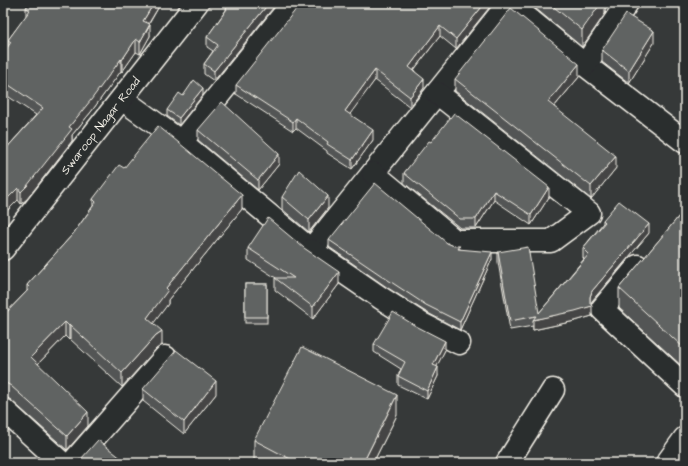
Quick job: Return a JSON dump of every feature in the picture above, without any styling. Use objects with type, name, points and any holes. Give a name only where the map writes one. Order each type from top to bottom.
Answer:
[{"type":"street","name":"Swaroop Nagar Road","points":[[4,245],[197,3]]},
{"type":"street","points":[[181,142],[293,3]]},
{"type":"street","points":[[311,250],[509,3],[585,65],[685,142]]},
{"type":"street","points":[[585,65],[626,3]]},
{"type":"street","points":[[373,173],[455,241],[551,241],[589,213],[437,93]]},
{"type":"street","points":[[122,98],[181,142],[311,250],[420,323],[459,343]]},
{"type":"street","points":[[651,250],[602,309],[685,386]]},
{"type":"street","points":[[72,463],[165,356]]},
{"type":"street","points":[[507,463],[553,390]]},
{"type":"street","points":[[3,409],[62,463]]},
{"type":"street","points":[[667,463],[685,438]]},
{"type":"building","points":[[29,3],[154,3],[143,21],[150,24],[140,42],[136,39],[122,60],[121,59],[69,127],[72,129],[27,186],[21,192],[18,188],[3,203],[3,152],[43,108],[3,81],[3,54],[11,42],[8,40],[30,10],[26,8]]},
{"type":"building","points":[[230,3],[269,3],[214,71],[204,64],[218,45],[207,37]]},
{"type":"building","points":[[301,3],[485,3],[456,39],[440,26],[409,67],[424,79],[410,97],[375,70],[345,111],[373,130],[352,160],[327,144],[328,142],[296,118],[293,122],[236,85]]},
{"type":"building","points":[[549,3],[601,3],[582,30]]},
{"type":"building","points":[[511,8],[579,64],[548,102],[616,156],[591,186],[455,79]]},
{"type":"building","points":[[626,14],[654,31],[629,71],[602,50]]},
{"type":"building","points":[[194,80],[203,88],[179,118],[167,110],[179,93],[183,96]]},
{"type":"building","points":[[222,102],[279,154],[258,180],[198,130]]},
{"type":"building","points":[[454,113],[549,187],[531,215],[494,191],[476,219],[460,219],[404,173],[429,141],[431,142]]},
{"type":"building","points":[[158,126],[242,195],[166,288],[168,290],[147,318],[162,331],[156,335],[122,373],[65,322],[31,357],[88,412],[67,436],[3,380],[3,316],[30,288],[27,285],[73,234],[96,202],[93,199],[119,165],[124,168]]},
{"type":"building","points":[[299,170],[328,196],[309,220],[282,197]]},
{"type":"building","points":[[375,183],[447,243],[454,246],[460,246],[458,249],[492,252],[460,322],[426,305],[329,240]]},
{"type":"building","points":[[619,201],[649,224],[592,291],[590,303],[592,306],[533,320],[536,316],[510,321],[498,252],[528,247],[539,313],[589,254],[583,248],[605,222],[603,220]]},
{"type":"building","points":[[685,209],[685,349],[619,288]]},
{"type":"building","points":[[268,218],[304,248],[339,272],[313,307],[275,278],[294,278],[248,248]]},
{"type":"building","points":[[245,284],[267,284],[267,317],[245,317]]},
{"type":"building","points":[[393,312],[445,341],[433,365],[438,367],[427,391],[398,376],[405,362],[374,344]]},
{"type":"building","points":[[302,347],[397,395],[363,463],[298,463],[254,440]]},
{"type":"building","points":[[176,350],[216,381],[184,422],[143,389]]},
{"type":"building","points":[[98,440],[127,463],[73,463],[81,459]]},
{"type":"building","points":[[3,456],[11,463],[3,463]]}]
